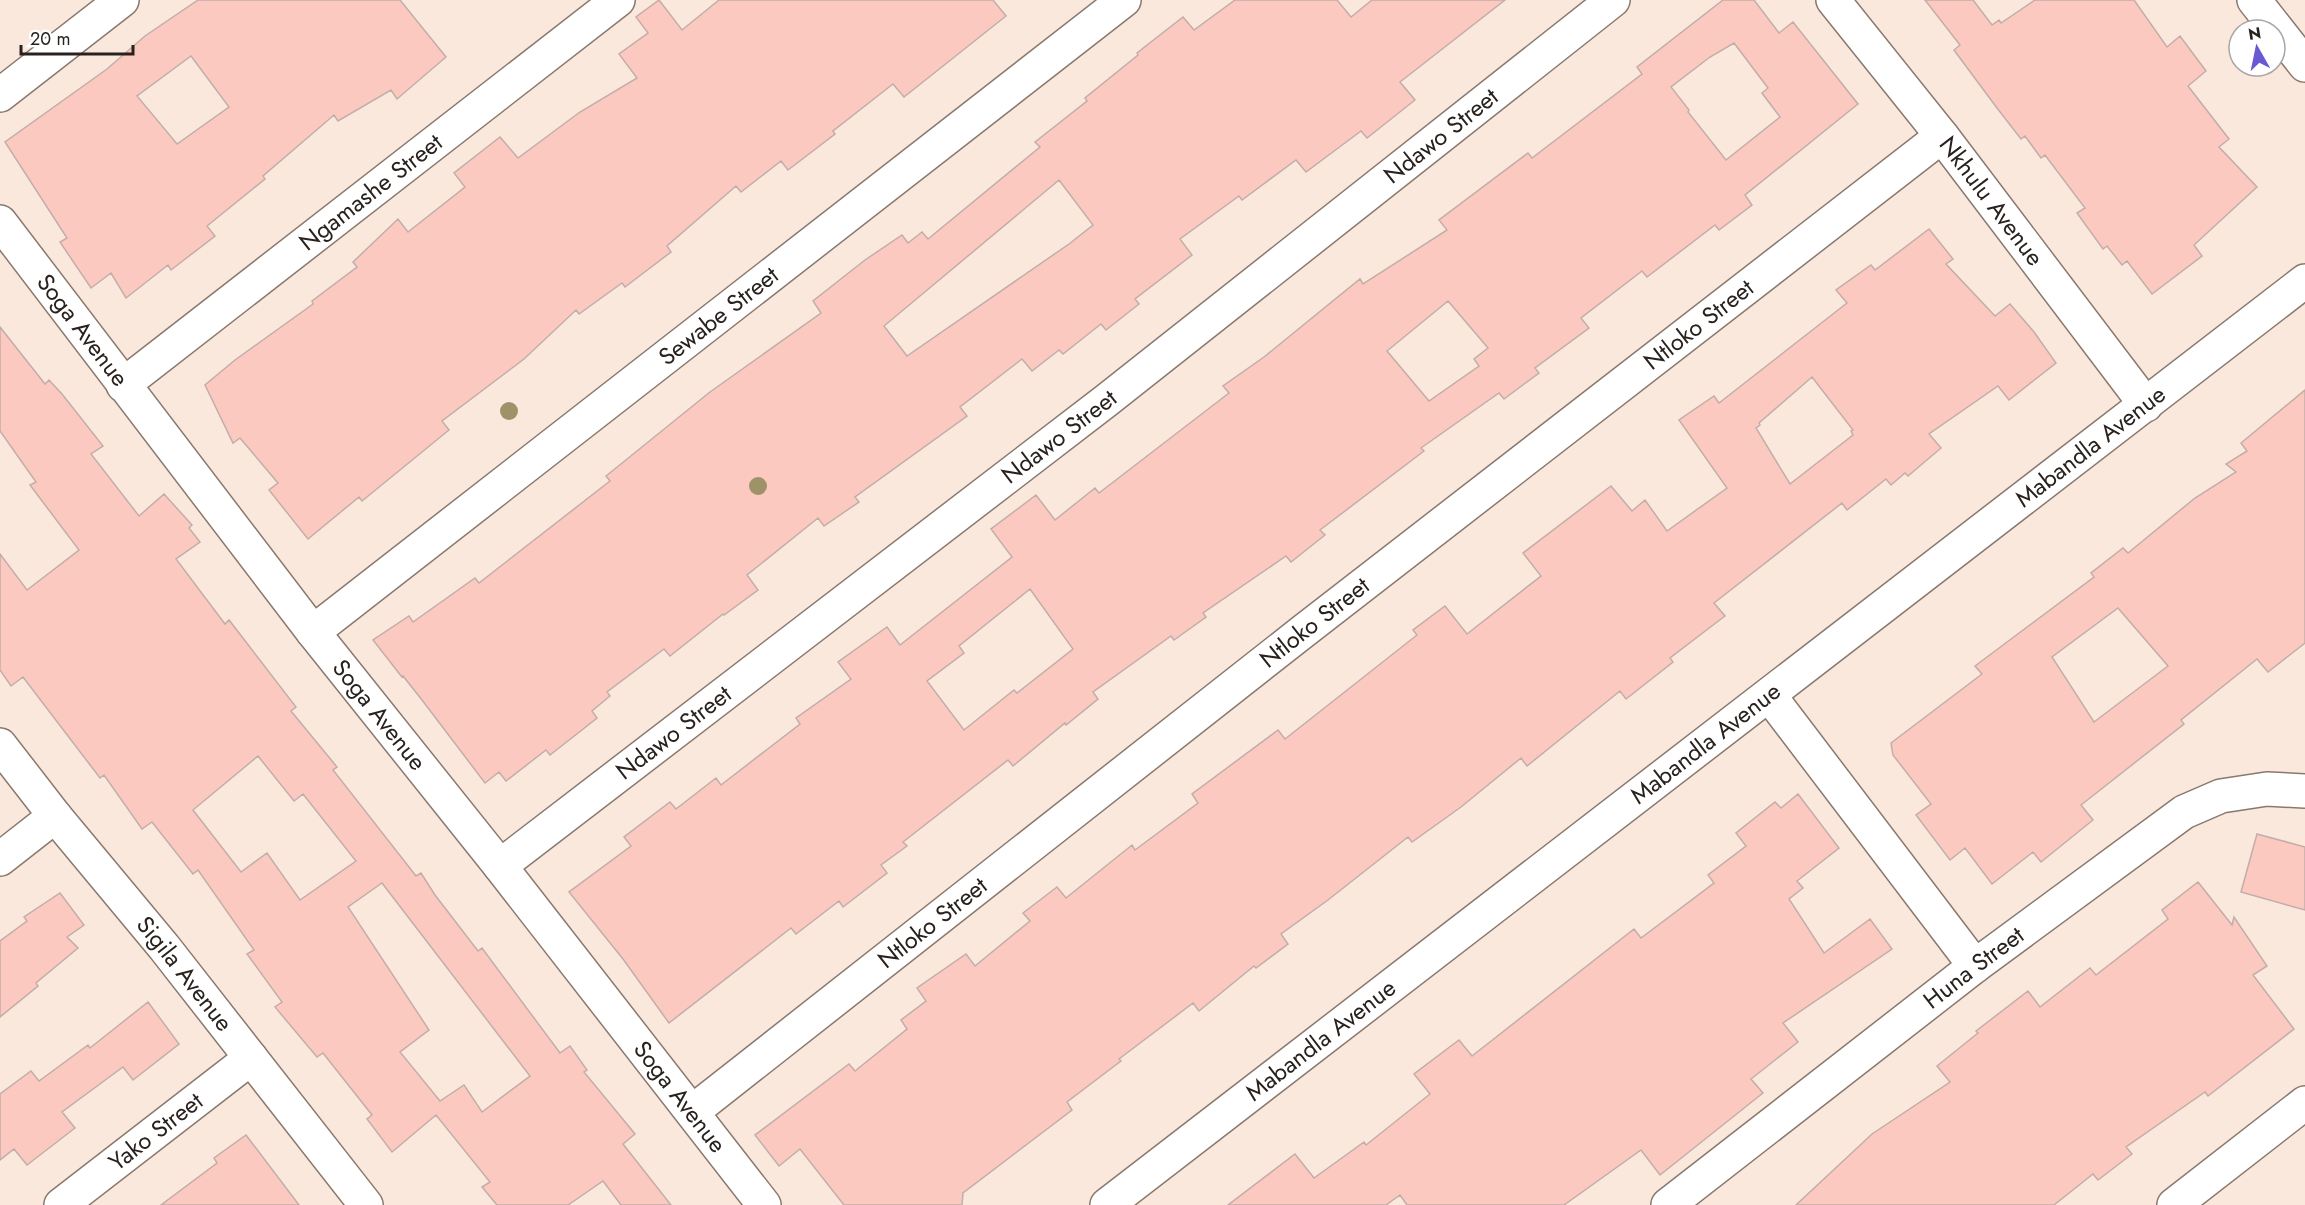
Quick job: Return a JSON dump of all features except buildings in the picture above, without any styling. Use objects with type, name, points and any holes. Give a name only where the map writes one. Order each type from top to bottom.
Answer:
[{"type":"street","points":[[0,95],[122,0]]},
{"type":"street","name":"Ngamashe Street","points":[[123,385],[618,0]]},
{"type":"street","name":"Sewabe Street","points":[[313,632],[1124,0]]},
{"type":"street","name":"Ndawo Street","points":[[500,866],[1107,400],[1613,0]]},
{"type":"street","name":"Nkhulu Avenue","points":[[1833,0],[1942,136],[2146,405]]},
{"type":"street","points":[[2254,0],[2305,65]]},
{"type":"street","name":"Ntloko Street","points":[[692,1112],[1292,641],[1942,136]]},
{"type":"street","name":"Soga Avenue","points":[[0,222],[313,632],[500,866],[764,1205]]},
{"type":"street","name":"Mabandla Avenue","points":[[1107,1205],[2305,281]]},
{"type":"street","points":[[1769,695],[1975,966]]},
{"type":"street","name":"Sigila Avenue","points":[[0,745],[55,816],[164,947],[366,1205]]},
{"type":"street","name":"Huna Street","points":[[1668,1205],[1975,966],[2184,812],[2221,796],[2267,789],[2305,791]]},
{"type":"street","points":[[0,859],[55,816]]},
{"type":"street","name":"Yako Street","points":[[61,1205],[251,1058]]},
{"type":"street","points":[[2174,1205],[2305,1103]]}]
